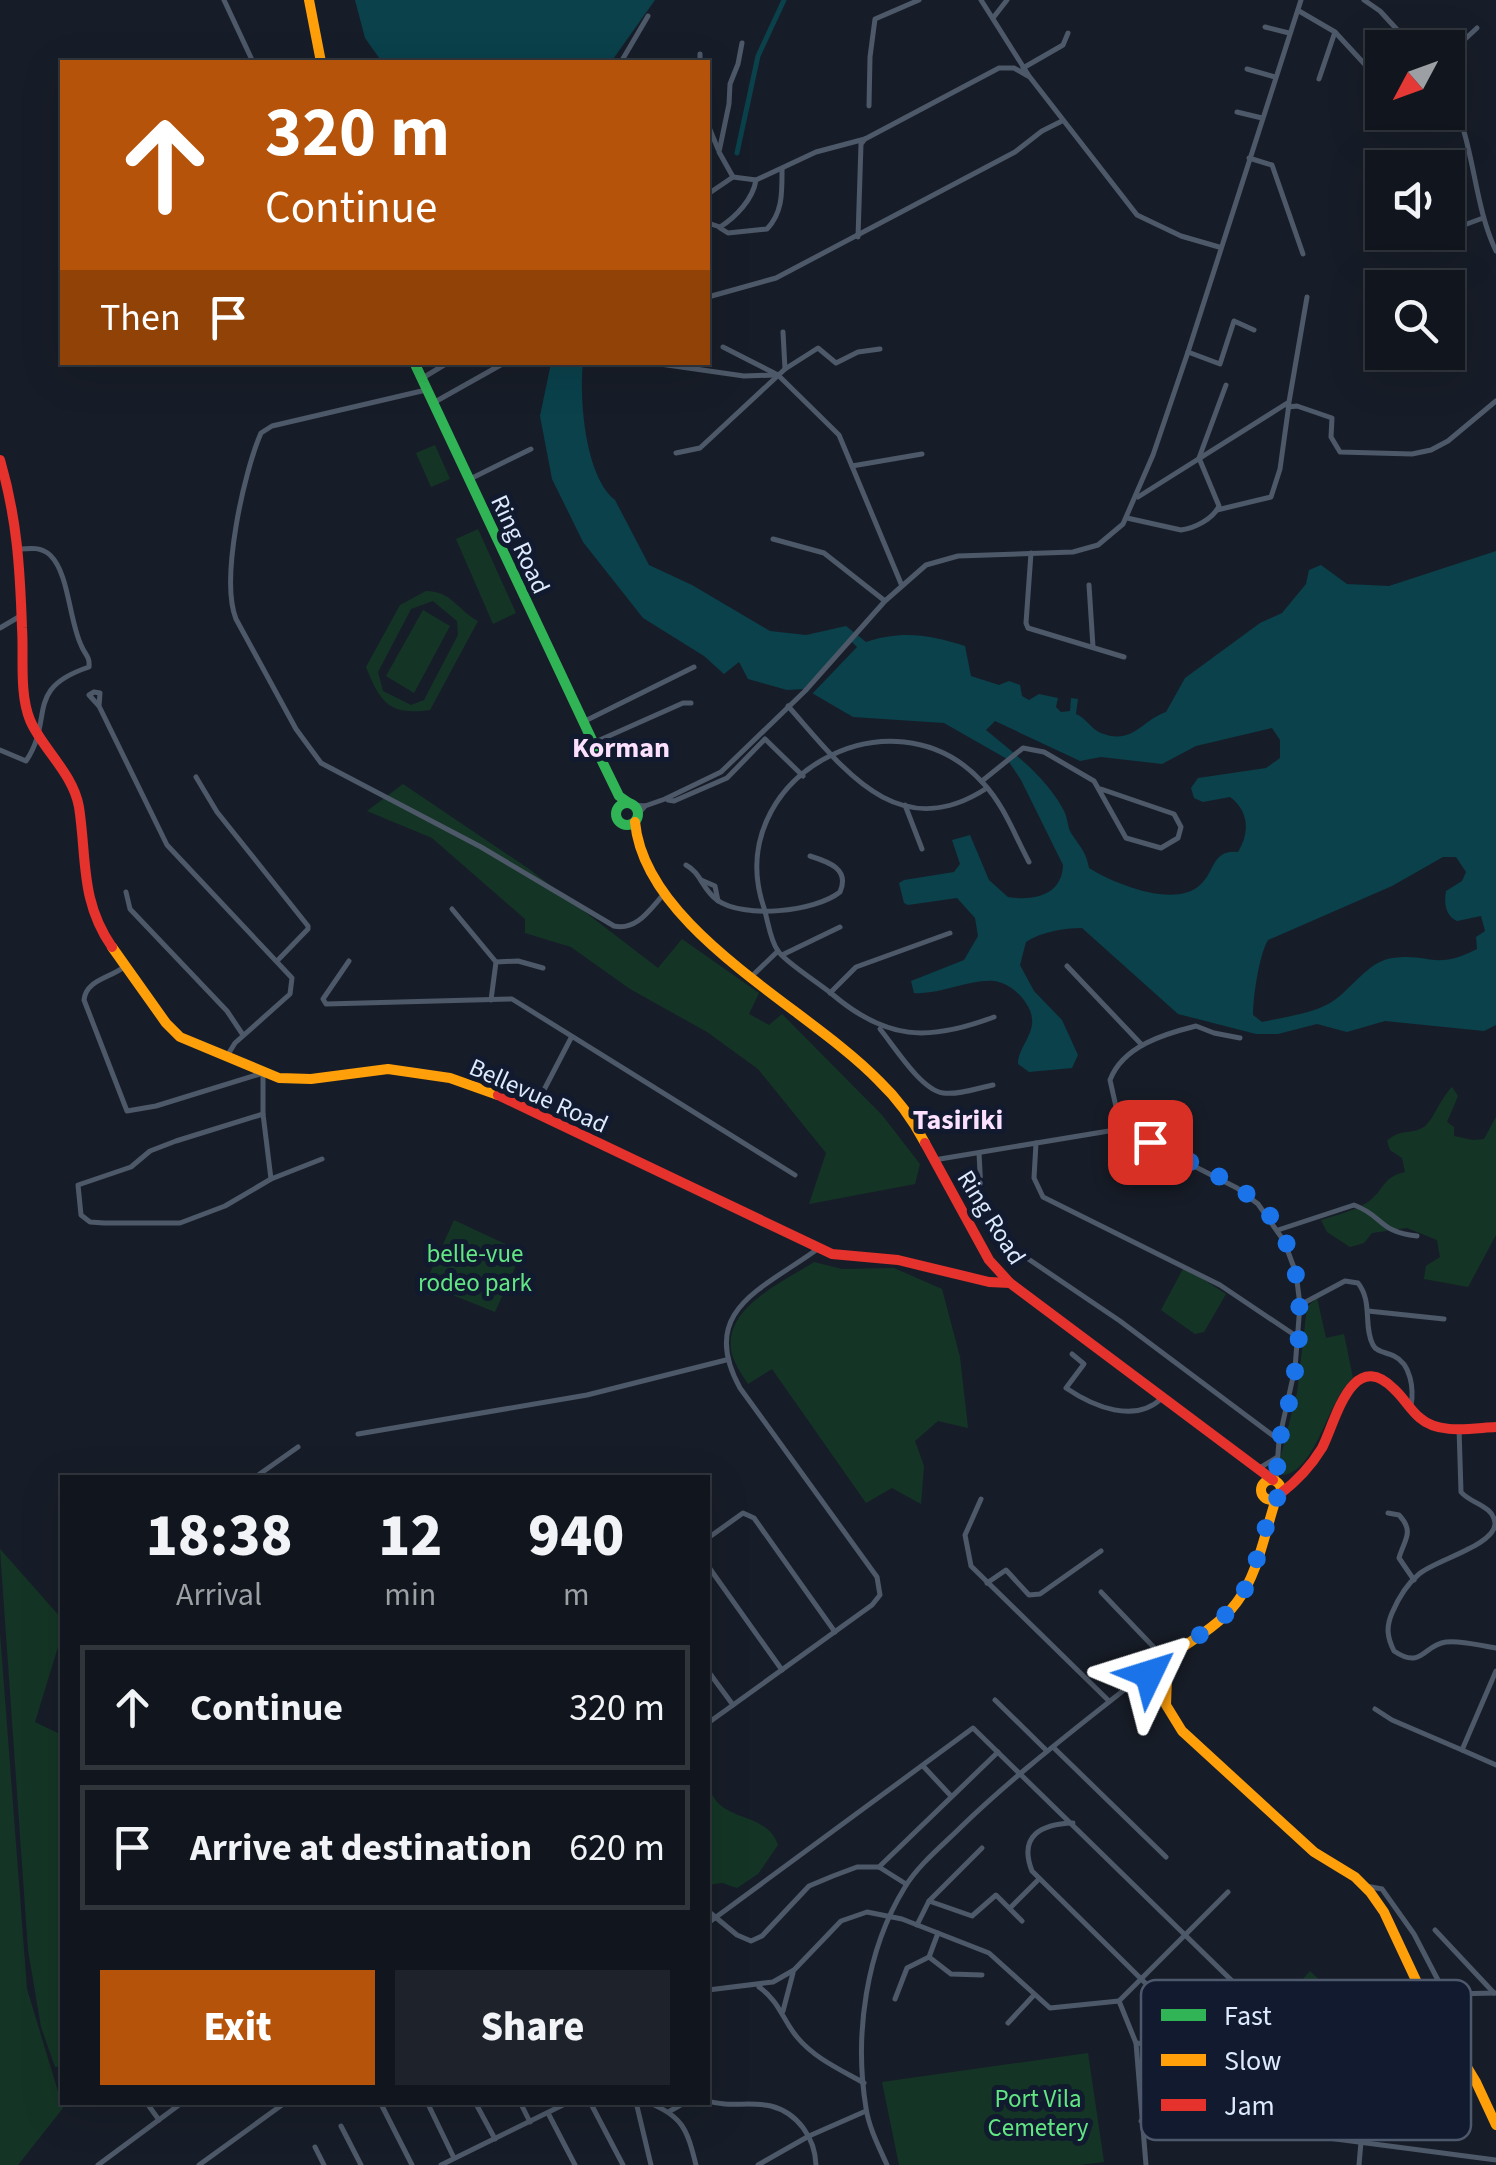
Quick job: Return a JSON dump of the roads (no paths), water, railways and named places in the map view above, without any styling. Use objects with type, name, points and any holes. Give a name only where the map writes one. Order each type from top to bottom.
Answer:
[{"type":"main road","points":[[310,0],[321,60]]},
{"type":"main road","name":"Ring Road","points":[[415,365],[593,743],[630,810],[636,835],[664,894],[691,928],[894,1094],[913,1120],[989,1260],[1010,1283],[1272,1483]]},
{"type":"main road","name":"Bellevue Road","points":[[0,460],[14,508],[19,549],[30,720],[56,757],[78,802],[88,898],[104,940],[172,1031],[263,1074],[294,1080],[388,1069],[477,1085],[819,1248],[848,1258],[898,1260],[989,1282],[1010,1283]]},
{"type":"main road","points":[[1262,1492],[1272,1483],[1306,1471],[1327,1438],[1343,1395],[1369,1378],[1390,1384],[1426,1423],[1496,1428]]},
{"type":"main road","name":"Ring Road","points":[[1236,1454],[1262,1492]]},
{"type":"main road","points":[[1265,1532],[1267,1508],[1262,1492],[1265,1482],[1272,1483]]},
{"type":"main road","points":[[1272,1483],[1265,1532],[1238,1601],[1157,1663],[1163,1666],[1161,1678],[1168,1709],[1182,1731],[1232,1780],[1314,1852],[1366,1886],[1384,1912],[1415,1980]]},
{"type":"main road","points":[[1161,1678],[1183,1645]]},
{"type":"main road","points":[[1471,2074],[1496,2125]]},
{"type":"street","points":[[224,0],[252,60]]},
{"type":"street","points":[[869,106],[876,18],[919,0]]},
{"type":"street","points":[[981,0],[1028,76],[1137,215],[1181,236],[1219,247]]},
{"type":"street","points":[[992,18],[1007,0]]},
{"type":"street","points":[[630,810],[708,784],[725,774],[885,601],[923,568],[941,559],[1073,552],[1098,545],[1118,530],[1142,483],[1188,352],[1300,0]]},
{"type":"street","points":[[1364,0],[1397,30]]},
{"type":"street","points":[[1298,11],[1334,32],[1365,65]]},
{"type":"street","points":[[622,60],[648,16]]},
{"type":"street","points":[[1265,27],[1289,33]]},
{"type":"street","points":[[1465,39],[1477,28]]},
{"type":"street","points":[[1319,79],[1334,32]]},
{"type":"street","points":[[1024,68],[1064,45],[1068,33]]},
{"type":"street","points":[[719,152],[730,84],[742,44]]},
{"type":"street","points":[[700,54],[700,60]]},
{"type":"street","points":[[710,193],[733,177],[756,180],[816,152],[865,139],[999,68],[1014,68],[1028,76]]},
{"type":"street","points":[[1246,69],[1275,77]]},
{"type":"street","points":[[1237,112],[1262,118]]},
{"type":"street","points":[[710,295],[776,278],[1015,152],[1062,121]]},
{"type":"street","points":[[710,130],[733,177]]},
{"type":"street","points":[[1464,130],[1483,218],[1496,251]]},
{"type":"street","points":[[858,237],[861,144],[865,139]]},
{"type":"street","points":[[1248,158],[1272,164],[1303,254]]},
{"type":"street","points":[[710,223],[728,233],[766,229],[776,219],[782,202],[782,170]]},
{"type":"street","points":[[720,228],[733,219],[756,180]]},
{"type":"street","points":[[1465,225],[1483,218]]},
{"type":"street","points":[[1127,518],[1184,526],[1201,523],[1217,510],[1272,497],[1280,469],[1307,297]]},
{"type":"street","points":[[1188,352],[1220,364],[1234,322],[1254,330]]},
{"type":"street","points":[[783,332],[785,369]]},
{"type":"street","points":[[722,347],[778,375],[839,435],[902,586]]},
{"type":"street","points":[[676,453],[700,448],[785,369],[818,348],[836,363],[858,352],[880,348]]},
{"type":"street","points":[[446,365],[424,384],[272,426],[261,433],[230,556],[230,601],[236,618],[296,729],[321,762],[482,847],[614,926],[636,924],[664,894]]},
{"type":"street","points":[[433,403],[501,365]]},
{"type":"street","points":[[667,365],[744,376],[778,375]]},
{"type":"street","points":[[1217,510],[1219,506],[1199,458],[1226,386]]},
{"type":"street","points":[[1135,499],[1289,404],[1332,418],[1331,438],[1340,452],[1412,454],[1448,442],[1496,401]]},
{"type":"street","points":[[468,480],[532,450]]},
{"type":"street","points":[[852,466],[922,454]]},
{"type":"street","points":[[1142,483],[1158,484]]},
{"type":"street","points":[[773,539],[824,552],[885,601]]},
{"type":"street","points":[[0,750],[23,762],[30,757],[42,729],[44,696],[72,672],[89,667],[90,658],[81,645],[58,566],[48,552],[19,549]]},
{"type":"street","points":[[1031,554],[1027,627],[1124,657]]},
{"type":"street","points":[[1089,585],[1093,647]]},
{"type":"street","points":[[0,628],[22,615]]},
{"type":"street","points":[[584,722],[694,667]]},
{"type":"street","points":[[593,743],[682,703],[691,703]]},
{"type":"street","points":[[99,706],[167,845],[292,978],[292,988],[244,1035],[227,1058]]},
{"type":"street","points":[[788,706],[865,789],[888,801],[919,808],[966,800],[1023,748],[1035,748],[1086,774],[1101,789],[1126,838],[1161,848],[1178,838],[1180,822],[1174,814],[1101,789]]},
{"type":"street","points":[[758,740],[765,739],[803,776]]},
{"type":"street","points":[[992,1085],[954,1093],[937,1092],[919,1077],[878,1026],[780,953],[755,875],[759,840],[772,808],[803,776],[831,755],[883,740],[918,742],[944,753],[985,784],[1029,862]]},
{"type":"street","points":[[196,777],[226,824],[308,926],[276,961]]},
{"type":"street","points":[[905,805],[922,849]]},
{"type":"street","points":[[686,865],[718,901],[735,909],[776,910],[818,903],[840,892],[844,879],[840,870],[810,856]]},
{"type":"street","points":[[126,892],[130,909],[227,1011],[244,1035]]},
{"type":"street","points":[[452,909],[496,962],[492,1000]]},
{"type":"street","points":[[752,976],[780,953],[840,927]]},
{"type":"street","points":[[830,992],[856,966],[950,933]]},
{"type":"street","points":[[349,961],[323,1000],[326,1004],[512,999],[795,1175]]},
{"type":"street","points":[[496,962],[518,961],[543,968]]},
{"type":"street","points":[[1067,966],[1142,1045]]},
{"type":"street","points":[[124,968],[91,984],[84,1000],[126,1111],[263,1074],[263,1114],[271,1178]]},
{"type":"street","points":[[878,1026],[913,1034],[969,1026],[994,1017]]},
{"type":"street","points":[[1121,1129],[1110,1080],[1116,1066],[1142,1045],[1196,1026],[1240,1038]]},
{"type":"street","points":[[533,1111],[570,1038]]},
{"type":"street","points":[[263,1114],[176,1141],[150,1152],[130,1167],[78,1185],[78,1205],[86,1219],[95,1222],[180,1223],[225,1206],[271,1178],[322,1159]]},
{"type":"street","points":[[934,1160],[1121,1129],[1237,1188],[1258,1204],[1278,1230],[1292,1262],[1300,1304],[1291,1395],[1272,1483]]},
{"type":"street","points":[[1036,1143],[1034,1178],[1043,1197],[1220,1284],[1299,1338]]},
{"type":"street","points":[[979,1153],[980,1192],[1000,1235],[1018,1252],[1120,1321],[1279,1440]]},
{"type":"street","points":[[1278,1230],[1354,1205],[1394,1233],[1417,1236]]},
{"type":"street","points":[[710,1722],[878,1600],[880,1583],[740,1388],[726,1360],[732,1315],[819,1248]]},
{"type":"street","points":[[1300,1304],[1352,1280],[1363,1288],[1375,1348],[1398,1357],[1406,1366],[1412,1388],[1411,1406]]},
{"type":"street","points":[[1368,1311],[1444,1319]]},
{"type":"street","points":[[1072,1354],[1084,1364],[1066,1388],[1083,1398],[1133,1414],[1146,1411],[1162,1398]]},
{"type":"street","points":[[358,1434],[587,1395],[726,1360]]},
{"type":"street","points":[[1459,1428],[1461,1492],[1489,1511],[1495,1528],[1483,1542],[1434,1564],[1414,1580],[1399,1598],[1388,1627],[1389,1640],[1397,1654],[1417,1658],[1446,1642],[1496,1648]]},
{"type":"street","points":[[258,1475],[298,1447]]},
{"type":"street","points":[[1272,1483],[1276,1458]]},
{"type":"street","points":[[981,1499],[968,1525],[966,1548],[972,1566],[1109,1701]]},
{"type":"street","points":[[710,1537],[743,1513],[754,1518],[836,1632]]},
{"type":"street","points":[[1388,1513],[1399,1515],[1407,1524],[1408,1540],[1399,1558],[1414,1580]]},
{"type":"street","points":[[987,1584],[1006,1570],[1029,1595],[1040,1594],[1102,1551]]},
{"type":"street","points":[[710,1569],[782,1670]]},
{"type":"street","points":[[887,2165],[866,2111],[864,2083],[866,2004],[879,1943],[906,1884],[932,1856],[1022,1772],[1157,1663],[1101,1592]]},
{"type":"street","points":[[1464,1751],[1496,1671]]},
{"type":"street","points":[[710,1674],[732,1705]]},
{"type":"street","points":[[1134,1682],[1161,1678]]},
{"type":"street","points":[[995,1700],[1166,1857]]},
{"type":"street","points":[[1375,1709],[1496,1765]]},
{"type":"street","points":[[906,1884],[879,1867],[858,1867],[809,1886],[758,1939],[744,1939],[710,1921],[974,1728],[1232,1980]]},
{"type":"street","points":[[879,1867],[998,1752]]},
{"type":"street","points":[[924,1766],[951,1796]]},
{"type":"street","points":[[1073,1823],[1050,1824],[1034,1835],[1029,1843],[1028,1861],[1039,1879],[1145,1980]]},
{"type":"street","points":[[918,1925],[929,1901],[982,1848]]},
{"type":"street","points":[[1010,1908],[1039,1879]]},
{"type":"street","points":[[1366,1886],[1379,1886],[1385,1892],[1414,1934],[1438,1980]]},
{"type":"street","points":[[710,1990],[759,1986],[794,1970],[823,1937],[860,1912],[890,1915],[994,1956],[1046,2006],[1056,2009],[1119,2002],[1228,1892]]},
{"type":"street","points":[[929,1901],[972,1916],[996,1894],[1022,1921]]},
{"type":"street","points":[[1434,1930],[1495,1993]]},
{"type":"street","points":[[895,1999],[906,1968],[929,1957],[938,1934]]},
{"type":"street","points":[[929,1957],[951,1974],[982,1975]]},
{"type":"street","points":[[783,2011],[794,1970]]},
{"type":"street","points":[[759,1986],[783,2011],[803,2044],[864,2083]]},
{"type":"street","points":[[1008,2022],[1034,1995]]},
{"type":"street","points":[[1119,2002],[1136,2043],[1141,2122]]},
{"type":"street","points":[[1136,2043],[1141,2043]]},
{"type":"street","points":[[710,2102],[726,2106],[770,2106],[794,2118],[809,2136],[816,2165]]},
{"type":"street","points":[[148,2105],[159,2120]]},
{"type":"street","points":[[98,2165],[179,2105]]},
{"type":"street","points":[[199,2165],[282,2105]]},
{"type":"street","points":[[382,2105],[412,2165]]},
{"type":"street","points":[[428,2105],[454,2158]]},
{"type":"street","points":[[477,2105],[494,2139]]},
{"type":"street","points":[[522,2105],[530,2122]]},
{"type":"street","points":[[441,2165],[564,2105]]},
{"type":"street","points":[[592,2105],[622,2165]]},
{"type":"street","points":[[637,2105],[651,2165]]},
{"type":"street","points":[[654,2105],[670,2112],[688,2132],[696,2165]]},
{"type":"street","points":[[670,2112],[681,2105]]},
{"type":"street","points":[[758,2165],[809,2136],[866,2111]]},
{"type":"street","points":[[548,2113],[575,2165]]},
{"type":"street","points":[[341,2126],[361,2165]]},
{"type":"street","points":[[1143,2140],[1146,2165]]},
{"type":"street","points":[[1345,2140],[1495,2160]]},
{"type":"street","points":[[1359,2165],[1361,2142]]},
{"type":"street","points":[[315,2147],[324,2165]]},
{"type":"water","points":[[355,0],[655,0],[612,60],[381,60],[365,38]]},
{"type":"water","points":[[551,365],[583,365],[583,416],[591,456],[597,474],[649,565],[692,585],[770,631],[806,635],[846,626],[866,642],[916,635],[965,646],[971,676],[999,685],[1009,681],[1020,685],[1022,696],[1029,700],[1039,694],[1058,698],[1056,707],[1061,712],[1070,711],[1071,698],[1078,699],[1076,714],[1097,731],[1112,736],[1129,734],[1166,712],[1185,678],[1260,623],[1282,613],[1306,584],[1309,570],[1321,565],[1347,584],[1389,586],[1496,551],[1496,1025],[1484,1031],[1385,1021],[1347,1032],[1317,1024],[1278,1034],[1256,1034],[1178,1014],[1082,928],[1068,929],[1026,942],[1020,965],[1034,991],[1062,1020],[1078,1055],[1072,1068],[1029,1072],[1018,1064],[1031,1031],[1031,1013],[1013,989],[984,981],[914,993],[911,981],[964,960],[978,936],[975,918],[957,898],[908,905],[899,883],[954,872],[960,864],[952,840],[970,835],[989,880],[1008,897],[1036,897],[1058,884],[1063,865],[1007,759],[944,723],[853,717],[805,689],[787,690],[748,679],[739,662],[724,674],[704,656],[643,618],[583,542],[552,479],[540,416]],"holes":[[[995,721],[1080,761],[1101,757],[1162,764],[1196,746],[1272,728],[1280,740],[1280,758],[1266,768],[1198,778],[1191,788],[1194,798],[1203,802],[1230,797],[1244,815],[1244,837],[1238,852],[1223,854],[1200,885],[1175,895],[1128,886],[1089,868],[1064,811],[1049,788],[986,730]],[[1443,857],[1456,857],[1466,872],[1462,881],[1446,891],[1445,904],[1457,921],[1481,916],[1485,931],[1476,937],[1477,949],[1451,959],[1384,960],[1323,1007],[1262,1022],[1253,1015],[1257,976],[1268,940],[1392,886]]]},
{"type":"waterway","points":[[737,153],[758,56],[784,0]]},
{"type":"district","name":"Korman","points":[[621,747]]},
{"type":"district","name":"Tasiriki","points":[[958,1119]]},
{"type":"park label","name":"belle-vue rodeo park","points":[[475,1268]]},
{"type":"park label","name":"Port Vila Cemetery","points":[[1038,2112]]}]
